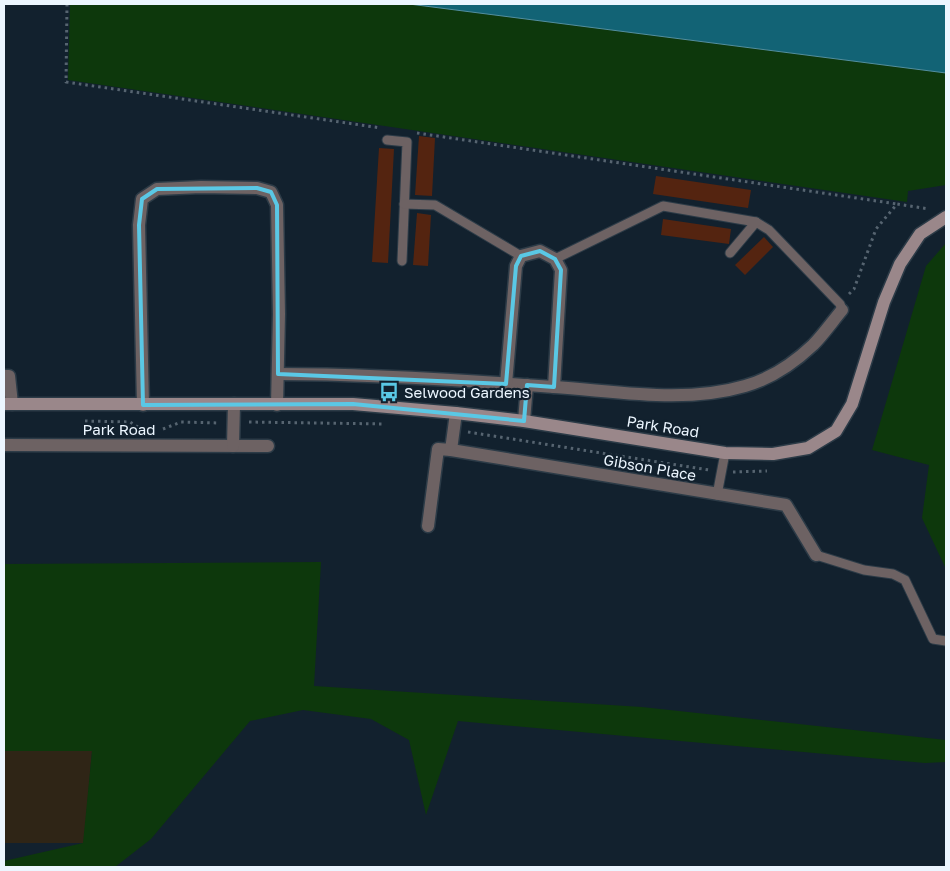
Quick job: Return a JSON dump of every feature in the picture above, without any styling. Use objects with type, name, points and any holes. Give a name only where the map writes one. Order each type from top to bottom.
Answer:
[{"type":"main road","name":"Park Road","points":[[8,404],[353,404],[524,421],[725,453],[773,454],[808,448],[836,431],[852,404],[884,302],[900,264],[920,234],[945,218]]},
{"type":"street","points":[[143,405],[139,225],[142,199],[157,189],[200,187],[257,188],[271,192],[277,205],[277,405]]},
{"type":"street","points":[[506,384],[516,266],[521,256],[540,251],[555,259],[562,270],[554,387]]},
{"type":"street","points":[[278,374],[334,374],[527,385],[670,396],[708,393],[746,386],[783,370],[813,345],[841,307]]},
{"type":"street","name":"Park Road","points":[[4,376],[9,376],[8,404]]},
{"type":"street","points":[[524,421],[527,385]]},
{"type":"street","points":[[233,446],[234,404]]},
{"type":"street","points":[[428,526],[438,449],[451,450],[456,413]]},
{"type":"street","name":"Park Road","points":[[4,445],[268,446]]},
{"type":"street","name":"Gibson Place","points":[[451,450],[786,505],[816,555]]},
{"type":"lane","points":[[387,140],[407,142],[402,261]]},
{"type":"lane","points":[[404,204],[435,205],[521,256]]},
{"type":"lane","points":[[555,259],[663,206],[756,222],[769,230],[841,307]]},
{"type":"lane","points":[[730,253],[756,222]]},
{"type":"lane","points":[[717,495],[725,453]]},
{"type":"lane","points":[[816,555],[864,570],[893,574],[905,580],[933,639],[946,641]]},
{"type":"path","points":[[67,4],[66,82],[390,129]]},
{"type":"path","points":[[408,132],[897,204],[934,210],[945,218]]},
{"type":"path","points":[[841,307],[854,289],[876,229],[897,204]]},
{"type":"path","points":[[130,422],[141,429],[148,429]]},
{"type":"path","points":[[155,429],[162,430],[181,422],[224,422]]},
{"type":"path","points":[[242,422],[387,424]]},
{"type":"path","points":[[462,431],[712,470]]},
{"type":"highlighted area","points":[[257,188],[271,192],[277,205],[278,222],[278,374],[506,384],[516,266],[521,256],[540,251],[555,259],[561,270],[554,387],[527,385],[524,421],[353,404],[143,405],[139,225],[142,199],[157,189]]},
{"type":"shaded area","points":[[4,751],[92,751],[84,843],[4,843]]},
{"type":"green space","points":[[70,4],[409,4],[946,73],[946,185],[908,191],[907,202],[68,80]]},
{"type":"green space","points":[[946,243],[946,569],[922,518],[929,465],[872,450],[926,266]]},
{"type":"green space","points":[[321,562],[314,686],[642,707],[946,740],[946,762],[925,763],[458,721],[426,815],[409,740],[371,719],[303,710],[250,721],[151,839],[115,867],[4,867],[4,861],[83,843],[92,751],[4,751],[4,564]]},
{"type":"water","points":[[409,4],[946,4],[946,73]]},
{"type":"building","points":[[419,136],[435,138],[432,196],[415,195]]},
{"type":"building","points":[[379,148],[394,149],[388,263],[372,262]]},
{"type":"building","points":[[656,176],[751,190],[748,208],[653,194]]},
{"type":"building","points":[[417,213],[431,215],[428,266],[413,265]]},
{"type":"building","points":[[663,219],[731,229],[729,244],[661,235]]},
{"type":"building","points":[[764,237],[773,247],[745,275],[735,265]]},
{"type":"place","name":"Selwood Gardens","points":[[389,392]]}]
